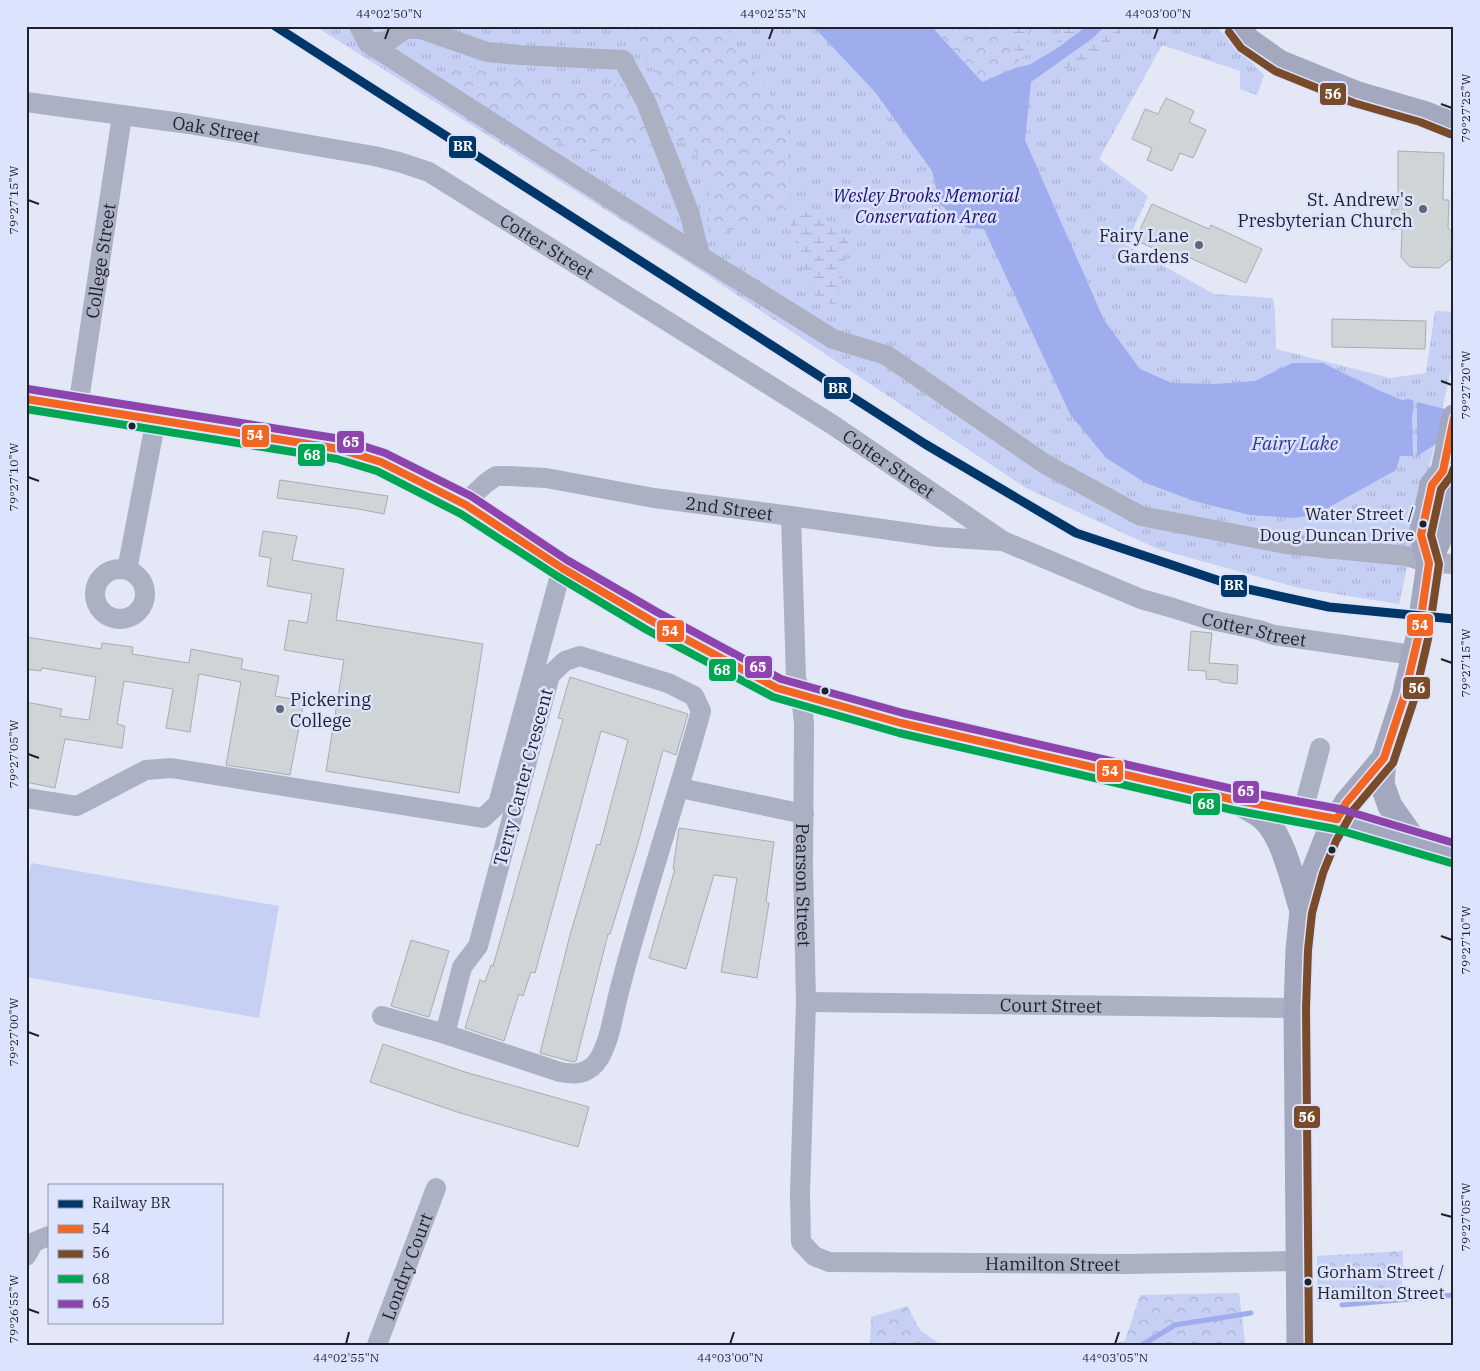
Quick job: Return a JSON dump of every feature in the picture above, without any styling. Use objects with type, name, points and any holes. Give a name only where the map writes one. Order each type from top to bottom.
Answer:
[{"type":"main road","points":[[1237,26],[1248,40],[1279,62],[1358,94],[1423,113],[1454,125]]},
{"type":"main road","points":[[26,399],[339,449],[381,462],[466,505],[562,568],[652,621],[777,688],[900,723],[1235,800],[1303,811],[1337,819],[1454,853]]},
{"type":"main road","points":[[1416,842],[1390,806],[1382,784],[1384,758],[1404,697],[1422,615],[1429,563],[1422,535],[1432,485],[1443,471],[1454,417]]},
{"type":"main road","points":[[1299,1345],[1296,1008],[1298,949],[1302,910],[1314,870],[1327,837],[1346,803],[1384,758]]},
{"type":"main road","points":[[1235,800],[1266,820],[1278,838],[1302,910]]},
{"type":"street","points":[[363,34],[388,41],[405,29],[420,30],[487,52],[623,60],[646,102],[690,215],[700,256]]},
{"type":"street","points":[[363,34],[700,256],[832,339],[886,355],[1045,464],[1141,516],[1286,544],[1406,556],[1429,563],[1454,564]]},
{"type":"street","name":"Oak Street","points":[[26,102],[189,124],[374,156],[407,164]]},
{"type":"street","name":"College Street","points":[[78,407],[122,116]]},
{"type":"street","name":"Cotter Street","points":[[407,164],[428,172],[833,425],[1003,541],[1141,599],[1207,619],[1274,635],[1413,655]]},
{"type":"street","points":[[128,570],[156,419]]},
{"type":"street","name":"2nd Street","points":[[466,505],[472,496],[496,476],[546,478],[654,498],[940,537],[1003,541]]},
{"type":"street","name":"Pearson Street","points":[[791,516],[796,678],[801,695],[804,719],[803,866],[806,1002],[801,1242],[810,1252]]},
{"type":"street","points":[[26,798],[77,806],[146,770],[171,768],[484,818],[498,804],[562,568]]},
{"type":"street","name":"Terry Carter Crescent","points":[[382,1016],[445,1034],[560,1072],[575,1075],[593,1066],[603,1052],[629,953],[680,788],[701,711],[694,696],[668,683],[580,656],[565,661],[550,675],[478,946],[462,967],[445,1034]]},
{"type":"street","points":[[1303,811],[1320,748]]},
{"type":"street","points":[[680,788],[804,814]]},
{"type":"street","name":"Court Street","points":[[806,1002],[1296,1008]]},
{"type":"street","name":"Londry Court","points":[[377,1345],[436,1188]]},
{"type":"street","points":[[26,1256],[34,1242],[48,1236]]},
{"type":"street","name":"Hamilton Street","points":[[810,1252],[814,1256],[830,1262],[1127,1264],[1299,1261]]},
{"type":"green space","name":"Wesley Brooks Memorial Conservation Area","points":[[315,26],[1216,26],[1264,75],[1257,95],[1240,89],[1240,71],[1162,45],[1099,159],[1148,196],[1126,245],[1214,294],[1273,298],[1276,349],[1390,378],[1426,373],[1435,311],[1454,312],[1454,356],[1399,604],[1299,588],[1158,549],[1026,488],[689,263]]},
{"type":"green space","points":[[616,26],[725,26],[786,118],[791,208],[708,239],[710,180],[689,140],[581,153],[442,85],[458,64],[555,91],[662,79]]},
{"type":"green space","points":[[931,26],[1004,26],[1019,60],[1018,67],[982,82]]},
{"type":"green space","points":[[1004,26],[1026,26],[1030,53],[1019,60]]},
{"type":"green space","points":[[1061,26],[1087,26],[1056,49]]},
{"type":"green space","points":[[1105,26],[1126,26],[1090,61],[1063,69],[1059,60],[1093,38]]},
{"type":"green space","points":[[796,208],[823,219],[849,238],[838,305],[818,301],[806,278],[788,216]]},
{"type":"green space","points":[[31,863],[279,906],[259,1018],[26,977],[26,891]]},
{"type":"green space","points":[[1403,1251],[1402,1295],[1317,1302],[1317,1256]]},
{"type":"green space","points":[[1239,1293],[1245,1342],[1240,1345],[1108,1345],[1125,1341],[1140,1295]]},
{"type":"green space","points":[[907,1306],[920,1330],[941,1345],[870,1345],[871,1317]]},
{"type":"water","name":"Fairy Lake","points":[[813,26],[931,26],[982,82],[1018,67],[1029,65],[1056,49],[1087,26],[1105,26],[1093,38],[1031,82],[1025,140],[1104,320],[1140,369],[1172,383],[1215,384],[1255,381],[1292,363],[1323,363],[1380,391],[1402,400],[1409,399],[1414,401],[1412,419],[1413,456],[1400,456],[1396,470],[1317,514],[1294,518],[1250,515],[1194,501],[1146,483],[1106,458],[1070,414],[984,229],[967,228],[940,204],[932,171],[875,92]]},
{"type":"water","points":[[1417,402],[1445,409],[1454,408],[1441,441],[1417,456]]},
{"type":"building","points":[[1166,98],[1194,111],[1189,122],[1206,130],[1193,158],[1180,153],[1172,171],[1147,160],[1152,148],[1132,139],[1145,109],[1158,114]]},
{"type":"building","name":"St. Andrew's Presbyterian Church","points":[[1398,151],[1444,153],[1443,200],[1449,200],[1448,228],[1452,232],[1451,259],[1439,268],[1410,267],[1401,257],[1402,229],[1391,229],[1392,209],[1398,210]]},
{"type":"building","name":"Fairy Lane Gardens","points":[[1152,204],[1209,229],[1211,225],[1262,249],[1246,283],[1188,257],[1186,263],[1135,240]]},
{"type":"building","points":[[1332,319],[1426,321],[1425,349],[1332,347]]},
{"type":"building","points":[[280,480],[388,496],[384,514],[277,498]]},
{"type":"building","points":[[263,531],[297,536],[292,560],[344,569],[336,620],[483,644],[459,793],[326,771],[344,660],[284,650],[289,620],[307,623],[312,594],[267,586],[271,558],[259,556]]},
{"type":"building","points":[[1191,631],[1212,633],[1209,663],[1238,665],[1237,684],[1206,679],[1206,671],[1188,670]]},
{"type":"building","points":[[26,637],[101,649],[102,643],[133,647],[132,654],[189,663],[191,649],[243,659],[241,669],[279,676],[275,696],[304,701],[290,775],[226,765],[241,682],[199,674],[190,732],[166,728],[173,689],[124,681],[117,724],[125,726],[122,748],[65,739],[55,788],[26,782],[26,702],[62,709],[60,716],[89,720],[96,677],[42,668],[41,671],[26,669]]},
{"type":"building","points":[[570,677],[688,714],[676,755],[663,750],[637,847],[610,934],[608,934],[576,1061],[573,1062],[540,1053],[570,935],[597,844],[600,845],[628,740],[601,731],[535,973],[531,972],[523,996],[519,994],[504,1041],[465,1028],[480,980],[485,982],[491,965],[493,966],[563,719],[558,718]]},
{"type":"building","points":[[679,828],[774,842],[766,902],[769,903],[757,978],[721,972],[737,878],[714,875],[686,969],[649,958],[675,869],[673,869]]},
{"type":"building","points":[[411,940],[449,951],[429,1017],[391,1006]]},
{"type":"building","points":[[383,1044],[465,1072],[589,1107],[578,1147],[460,1113],[370,1082]]},
{"type":"waterway","points":[[1342,1305],[1454,1295]]},
{"type":"waterway","points":[[1142,1345],[1175,1325],[1251,1313]]},
{"type":"rail line","name":"BR","points":[[275,26],[925,444],[1076,533],[1238,587],[1329,607],[1454,619]]},
{"type":"transit line","name":"56","points":[[1229,32],[1241,48],[1275,71],[1354,103],[1420,122],[1450,134]]},
{"type":"transit line","name":"65","points":[[28,389],[341,439],[385,453],[471,496],[567,560],[657,612],[781,679],[903,713],[1237,790],[1340,809],[1454,843]]},
{"type":"transit line","name":"54","points":[[26,399],[339,449],[381,462],[466,505],[562,568],[652,621],[777,688],[901,723],[1235,800],[1337,819]]},
{"type":"transit line","name":"68","points":[[26,409],[337,459],[377,471],[461,514],[557,576],[647,630],[773,697],[899,733],[1233,810],[1335,829],[1451,863]]},
{"type":"transit line","name":"54","points":[[1337,819],[1346,803],[1384,758],[1404,697],[1418,638],[1429,563],[1421,535],[1432,485],[1443,471],[1454,418]]},
{"type":"transit line","name":"56","points":[[1309,1345],[1306,1008],[1308,950],[1312,913],[1323,873],[1336,841],[1354,809],[1393,763],[1414,700],[1428,639],[1439,564],[1431,535],[1441,489],[1451,476],[1454,468]]},
{"type":"place","name":"St. Andrew's Presbyterian Church","points":[[1423,209]]},
{"type":"place","name":"Fairy Lane Gardens","points":[[1199,245]]},
{"type":"place","name":"Water Street / Doug Duncan Drive","points":[[1423,524]]},
{"type":"place","name":"Pickering College","points":[[280,709]]},
{"type":"place","name":"Gorham Street / Hamilton Street","points":[[1308,1282]]}]
